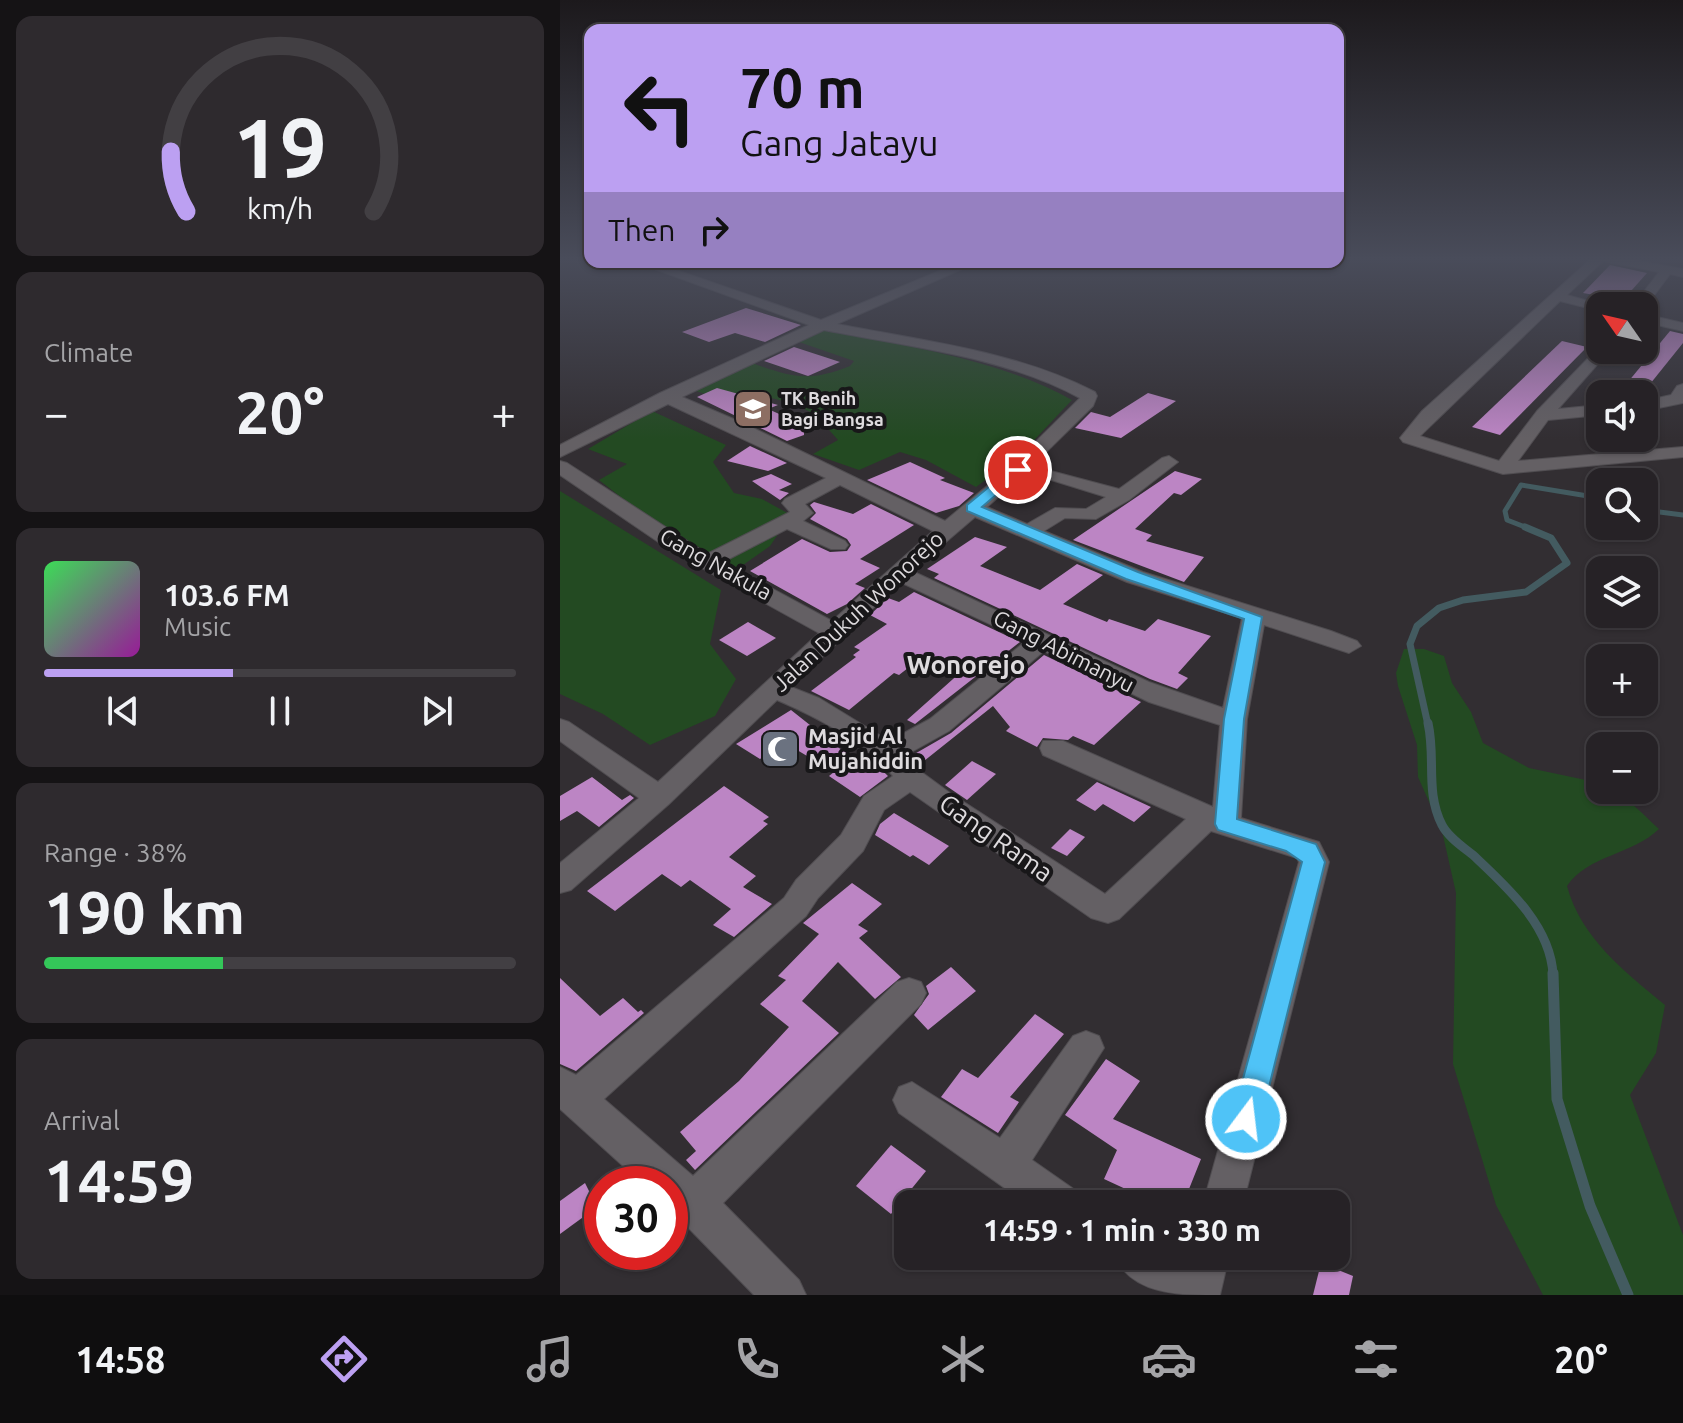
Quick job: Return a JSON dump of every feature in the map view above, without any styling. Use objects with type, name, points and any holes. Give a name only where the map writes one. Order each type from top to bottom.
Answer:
[{"type":"street","points":[[803,318],[822,325]]},
{"type":"street","points":[[560,452],[666,397],[836,318]]},
{"type":"street","points":[[1535,318],[1428,415],[1409,438],[1503,468],[1683,452]]},
{"type":"street","points":[[1658,321],[1683,327]]},
{"type":"street","name":"Jalan Dukuh Wonorejo","points":[[560,881],[659,797],[945,529],[1018,470],[1087,402],[1089,396],[1059,380],[987,358],[822,325]]},
{"type":"street","points":[[1503,468],[1543,415],[1589,364]]},
{"type":"street","points":[[1658,402],[1681,396]]},
{"type":"street","points":[[666,397],[762,437],[838,479],[945,529]]},
{"type":"street","points":[[1543,415],[1586,411]]},
{"type":"street","points":[[1030,531],[1062,512],[1089,515],[1169,462]]},
{"type":"street","name":"Gang Nakula","points":[[560,467],[680,548],[834,632]]},
{"type":"street","points":[[1018,470],[1050,474],[1122,496]]},
{"type":"street","points":[[707,562],[803,511],[792,503],[838,479]]},
{"type":"street","points":[[972,508],[1132,576],[1254,617],[1294,625],[1349,646]]},
{"type":"street","points":[[787,521],[838,545]]},
{"type":"street","name":"Gang Abimanyu","points":[[897,573],[961,598],[1166,702],[1202,714],[1234,719]]},
{"type":"street","points":[[1217,821],[1254,617]]},
{"type":"street","points":[[890,754],[917,732],[927,732],[963,703],[974,699],[1042,640]]},
{"type":"street","name":"Gang Rama","points":[[774,689],[810,704],[890,754],[910,778],[1102,909],[1108,910],[1217,821]]},
{"type":"street","points":[[560,728],[659,797]]},
{"type":"street","points":[[1053,748],[1217,821],[1308,850],[1314,862],[1227,1190]]},
{"type":"street","points":[[784,1295],[694,1203],[568,1092],[795,907],[807,889],[852,843],[874,803],[910,778]]},
{"type":"street","points":[[694,1203],[909,993]]},
{"type":"street","points":[[1005,1165],[1086,1048]]},
{"type":"street","points":[[912,1100],[1041,1190]]},
{"type":"street","points":[[1155,1270],[1191,1295]]},
{"type":"street","points":[[1198,1295],[1204,1270]]},
{"type":"green space","points":[[828,329],[922,349],[1015,374],[1072,400],[1021,454],[976,487],[926,460],[900,452],[859,470],[813,454],[838,440],[815,414],[791,403],[763,396],[729,402],[696,391],[701,384],[749,362],[800,376],[822,375],[850,366],[854,361],[799,342]]},
{"type":"green space","points":[[652,411],[726,445],[713,462],[734,493],[762,499],[791,515],[770,546],[736,570],[631,505],[599,480],[627,464],[588,449]]},
{"type":"green space","points":[[560,491],[721,590],[710,644],[736,679],[715,716],[650,745],[603,714],[560,694]]},
{"type":"green space","points":[[1404,649],[1424,649],[1444,656],[1452,683],[1471,712],[1483,743],[1529,768],[1586,780],[1586,804],[1632,804],[1659,829],[1636,845],[1586,868],[1567,886],[1583,922],[1606,953],[1665,1005],[1656,1053],[1630,1095],[1683,1235],[1683,1295],[1543,1295],[1496,1205],[1453,1064],[1456,893],[1442,831],[1418,777],[1417,745],[1396,673]]},
{"type":"building","points":[[718,318],[780,318],[801,325],[765,342],[735,333],[709,342],[682,332]]},
{"type":"building","points":[[1670,331],[1683,334],[1683,343],[1653,380],[1630,380],[1643,364],[1658,364],[1658,346]]},
{"type":"building","points":[[1562,341],[1586,347],[1500,435],[1472,427]]},
{"type":"building","points":[[794,347],[840,362],[808,376],[764,361]]},
{"type":"building","points":[[717,388],[778,405],[768,409],[804,425],[804,435],[787,441],[697,397]]},
{"type":"building","points":[[1148,393],[1176,401],[1121,438],[1075,428],[1091,412],[1110,417]]},
{"type":"building","points":[[750,446],[787,463],[768,471],[727,461]]},
{"type":"building","points":[[910,462],[945,478],[940,480],[974,493],[959,506],[936,513],[867,480]]},
{"type":"building","points":[[1175,471],[1202,479],[1181,495],[1174,493],[1135,529],[1152,535],[1146,541],[1204,557],[1184,582],[1073,540]]},
{"type":"building","points":[[771,474],[792,484],[779,490],[789,493],[780,500],[752,481]]},
{"type":"building","points":[[814,502],[853,514],[871,504],[914,525],[860,559],[880,568],[855,584],[865,588],[847,604],[827,614],[750,571],[802,539],[830,552],[847,551],[851,545],[847,539],[810,519],[816,513],[810,505]]},
{"type":"building","points":[[975,537],[1007,547],[980,566],[1040,590],[1077,564],[1103,575],[1063,604],[1107,622],[1109,619],[1145,631],[1158,619],[1211,636],[1178,673],[1188,678],[1177,689],[1150,679],[934,578],[939,574],[927,569]]},
{"type":"building","points":[[914,592],[1020,642],[915,724],[907,720],[962,671],[926,654],[899,675],[894,673],[849,710],[811,691],[856,657],[853,655],[860,650],[854,647],[887,624],[870,615],[888,598],[899,602]]},
{"type":"building","points":[[748,622],[776,638],[747,656],[719,640]]},
{"type":"building","points":[[1044,655],[1141,702],[1094,745],[1073,736],[1068,740],[1043,738],[1037,747],[1006,731],[1010,727],[993,706],[919,765],[911,756],[951,733]]},
{"type":"building","points":[[791,710],[854,757],[862,751],[888,776],[860,797],[829,776],[834,772],[797,750],[776,762],[767,754],[760,759],[736,744]]},
{"type":"building","points":[[972,761],[996,774],[967,800],[945,785]]},
{"type":"building","points":[[592,777],[622,800],[630,795],[634,798],[599,827],[577,811],[560,821],[560,796]]},
{"type":"building","points":[[1097,782],[1151,807],[1134,822],[1103,804],[1095,811],[1076,800]]},
{"type":"building","points":[[724,786],[769,817],[763,821],[768,824],[729,857],[756,876],[743,887],[772,904],[734,937],[713,925],[731,909],[690,880],[681,887],[662,874],[615,911],[587,891]]},
{"type":"building","points":[[894,813],[949,846],[929,865],[913,855],[910,857],[875,835],[880,824]]},
{"type":"building","points":[[1070,829],[1085,837],[1067,856],[1051,848]]},
{"type":"building","points":[[852,883],[882,904],[858,925],[868,931],[859,938],[901,977],[875,999],[838,962],[802,1001],[839,1033],[695,1170],[686,1160],[696,1151],[680,1132],[739,1081],[789,1027],[760,1004],[786,980],[778,976],[819,934],[803,923]]},
{"type":"building","points":[[951,967],[976,991],[928,1030],[914,1015],[929,994],[926,986]]},
{"type":"building","points":[[560,978],[600,1016],[623,998],[638,1012],[641,1010],[644,1013],[576,1071],[560,1064]]},
{"type":"building","points":[[1035,1014],[1064,1034],[1010,1097],[1019,1102],[998,1133],[941,1097],[962,1069],[978,1078]]},
{"type":"building","points":[[1106,1059],[1140,1081],[1113,1119],[1201,1159],[1189,1190],[1128,1190],[1104,1179],[1117,1150],[1065,1115]]},
{"type":"building","points":[[891,1145],[926,1171],[911,1190],[894,1190],[894,1210],[891,1214],[856,1186]]},
{"type":"building","points":[[584,1184],[584,1216],[560,1234],[560,1201]]},
{"type":"building","points":[[1319,1270],[1338,1270],[1353,1276],[1349,1295],[1313,1295]]},
{"type":"waterway","points":[[1526,528],[1507,520],[1505,511],[1521,485],[1586,496]]},
{"type":"waterway","points":[[1658,512],[1683,515]]},
{"type":"waterway","points":[[1428,725],[1410,644],[1417,626],[1439,608],[1463,600],[1526,592],[1567,563],[1551,538],[1526,528]]},
{"type":"waterway","points":[[1428,723],[1432,787],[1442,825],[1452,838],[1500,880],[1525,909],[1544,940],[1553,975]]},
{"type":"waterway","points":[[1553,973],[1557,1099],[1590,1206],[1628,1295]]},
{"type":"place","name":"TK Benih Bagi Bangsa","points":[[753,409]]},
{"type":"place","name":"Masjid Al Mujahiddin","points":[[780,749]]},
{"type":"district","name":"Wonorejo","points":[[966,665]]},
{"type":"route","points":[[1018,470],[972,508],[1132,576],[1254,617],[1234,719],[1226,824],[1308,850],[1314,862],[1246,1119]]}]
